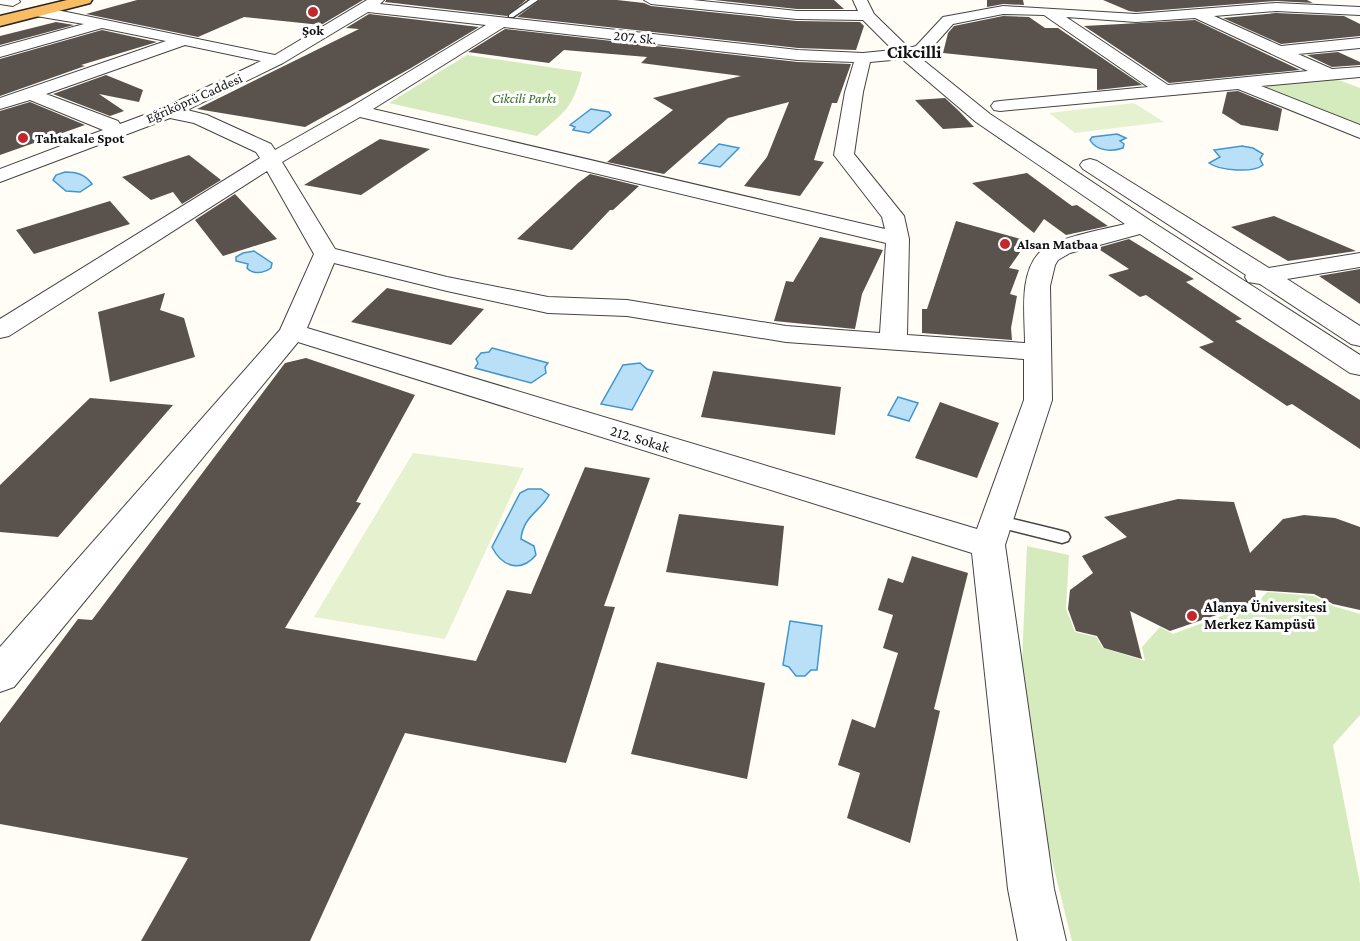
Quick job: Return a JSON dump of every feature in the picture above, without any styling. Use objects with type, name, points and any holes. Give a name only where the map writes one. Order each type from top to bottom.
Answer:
[{"type":"highway","points":[[5,4],[38,6],[85,0]]},
{"type":"highway","points":[[0,21],[38,6]]},
{"type":"street","points":[[651,0],[797,15],[867,16]]},
{"type":"street","points":[[793,0],[797,15]]},
{"type":"street","points":[[860,0],[867,16],[914,52],[983,118],[1143,226],[1360,367]]},
{"type":"street","points":[[876,0],[881,10],[914,52],[939,65],[1039,131]]},
{"type":"street","points":[[1161,0],[1360,86]]},
{"type":"street","points":[[1350,0],[1360,10]]},
{"type":"street","name":"207. Sk.","points":[[371,3],[798,55],[863,58],[914,52]]},
{"type":"street","name":"Eğriköprü Caddesi","points":[[0,176],[169,112],[277,60],[371,3]]},
{"type":"street","points":[[38,6],[52,13],[277,60]]},
{"type":"street","points":[[921,27],[944,23],[956,17],[1036,7],[1136,18],[1198,15],[1276,6],[1360,10]]},
{"type":"street","points":[[1036,7],[1164,91]]},
{"type":"street","points":[[0,330],[271,160],[357,111],[506,19]]},
{"type":"street","points":[[914,52],[944,23]]},
{"type":"street","points":[[0,52],[101,24]]},
{"type":"street","points":[[0,104],[183,40]]},
{"type":"street","points":[[1280,51],[1360,43]]},
{"type":"street","points":[[863,58],[854,92],[844,155],[893,216],[898,239],[893,342]]},
{"type":"street","points":[[1000,106],[1360,72]]},
{"type":"street","points":[[1242,84],[1360,132]]},
{"type":"street","points":[[32,94],[111,125],[113,132]]},
{"type":"street","points":[[357,111],[898,239]]},
{"type":"street","points":[[169,112],[200,120],[264,148],[326,254],[447,284],[548,305],[627,309],[786,334],[1037,352]]},
{"type":"street","points":[[1077,156],[1193,232],[1266,275],[1360,338]]},
{"type":"street","points":[[1042,941],[1031,889],[992,533],[1038,400],[1038,286],[1043,265],[1050,255],[1062,248],[1143,226]]},
{"type":"street","points":[[0,675],[292,332],[326,254]]},
{"type":"street","points":[[1232,283],[1266,275],[1360,260]]},
{"type":"street","name":"212. Sokak","points":[[292,332],[992,533]]},
{"type":"lane","points":[[506,19],[535,0]]},
{"type":"lane","points":[[992,533],[1062,537]]},
{"type":"green space","name":"Cikcili Parkı","points":[[467,55],[582,72],[571,102],[537,136],[389,103]]},
{"type":"green space","points":[[1331,77],[1360,88],[1360,130],[1250,85]]},
{"type":"green space","points":[[1134,103],[1164,122],[1075,133],[1049,113]]},
{"type":"green space","points":[[413,453],[524,468],[445,639],[314,617]]},
{"type":"green space","name":"Alanya Üniversitesi Merkez Kampüsü","points":[[1027,546],[1069,555],[1066,609],[1075,632],[1096,637],[1103,648],[1145,661],[1142,647],[1160,627],[1173,634],[1235,611],[1259,609],[1259,601],[1267,592],[1314,596],[1333,606],[1360,614],[1360,715],[1333,745],[1360,884],[1360,941],[1072,941],[1039,809],[1021,686]]},
{"type":"water","points":[[591,109],[609,112],[611,115],[589,133],[573,130],[575,127],[570,125]]},
{"type":"water","points":[[1117,134],[1126,138],[1120,141],[1124,144],[1123,148],[1109,150],[1100,148],[1090,140],[1092,137]]},
{"type":"water","points":[[719,144],[739,148],[720,167],[699,163]]},
{"type":"water","points":[[1242,146],[1253,148],[1263,154],[1260,159],[1263,165],[1258,168],[1236,170],[1221,168],[1209,163],[1220,157],[1214,150]]},
{"type":"water","points":[[65,172],[80,174],[92,184],[80,192],[66,191],[53,180],[56,175]]},
{"type":"water","points":[[254,251],[272,263],[271,268],[255,272],[247,268],[248,264],[236,261],[236,257],[243,253]]},
{"type":"water","points":[[492,348],[548,363],[545,367],[546,373],[531,383],[475,368],[478,363],[476,359],[481,353],[489,352]]},
{"type":"water","points":[[640,363],[653,371],[632,410],[601,404],[623,365]]},
{"type":"water","points":[[898,397],[918,403],[909,421],[888,415]]},
{"type":"water","points":[[528,489],[541,489],[549,495],[522,531],[521,539],[534,546],[536,555],[524,564],[512,565],[501,559],[492,547],[520,493]]},
{"type":"water","points":[[790,621],[822,626],[817,670],[811,670],[805,676],[796,676],[789,667],[783,665]]},
{"type":"building","points":[[137,0],[363,0],[321,25],[244,17],[198,37],[86,14]]},
{"type":"building","points":[[386,0],[526,0],[507,16],[385,2]]},
{"type":"building","points":[[540,0],[617,0],[651,6],[797,21],[860,22],[864,26],[856,50],[798,48],[517,17]]},
{"type":"building","points":[[714,0],[834,0],[844,9],[797,9]]},
{"type":"building","points":[[987,0],[1023,0],[1024,5],[1003,4],[987,7]]},
{"type":"building","points":[[1103,0],[1307,0],[1313,3],[1276,1],[1136,12]]},
{"type":"building","points":[[1276,13],[1344,16],[1360,24],[1360,36],[1281,44],[1223,18]]},
{"type":"building","points":[[369,14],[479,27],[305,127],[197,109],[359,29],[346,28]]},
{"type":"building","points":[[1003,16],[1029,17],[1045,28],[1058,28],[1142,85],[1097,90],[1097,69],[943,53],[948,33],[954,26]]},
{"type":"building","points":[[1195,20],[1300,70],[1169,83],[1084,26]]},
{"type":"building","points":[[56,22],[74,25],[0,45],[0,36]]},
{"type":"building","points":[[505,29],[798,62],[851,64],[837,103],[832,103],[814,160],[824,162],[800,196],[744,186],[767,157],[789,102],[728,118],[664,174],[607,162],[673,110],[653,98],[741,76],[641,63],[647,57],[564,50],[549,63],[468,52]]},
{"type":"building","points":[[102,30],[157,42],[81,65],[85,66],[0,96],[0,59]]},
{"type":"building","points":[[1338,52],[1360,62],[1360,65],[1332,67],[1307,55]]},
{"type":"building","points":[[106,75],[143,90],[139,102],[99,94],[124,111],[110,116],[53,94]]},
{"type":"building","points":[[1238,91],[1282,109],[1278,131],[1241,125],[1222,113],[1227,92]]},
{"type":"building","points":[[945,98],[974,127],[943,129],[915,100]]},
{"type":"building","points":[[30,102],[85,125],[0,155],[0,111]]},
{"type":"building","points":[[380,139],[430,149],[361,195],[304,185]]},
{"type":"building","points":[[189,155],[221,180],[182,204],[173,192],[151,200],[122,177]]},
{"type":"building","points":[[1027,173],[1072,206],[1077,205],[1108,226],[1066,235],[1044,219],[1034,233],[972,183]]},
{"type":"building","points":[[590,174],[639,186],[613,210],[610,210],[572,250],[517,239],[578,183]]},
{"type":"building","points":[[235,194],[277,239],[223,256],[195,220]]},
{"type":"building","points":[[110,201],[130,224],[34,254],[16,230]]},
{"type":"building","points":[[1274,216],[1356,251],[1288,261],[1231,227]]},
{"type":"building","points":[[956,221],[1028,241],[1009,268],[1019,270],[1010,294],[1017,296],[1011,328],[1012,340],[922,333],[922,309],[927,309]]},
{"type":"building","points":[[820,237],[883,250],[862,294],[855,329],[774,321],[786,281],[793,282]]},
{"type":"building","points":[[1129,239],[1194,279],[1186,282],[1242,319],[1235,321],[1360,400],[1360,449],[1292,404],[1287,406],[1199,347],[1214,342],[1146,295],[1140,297],[1108,275],[1129,269],[1097,248]]},
{"type":"building","points":[[1360,269],[1360,304],[1319,276]]},
{"type":"building","points":[[387,288],[484,309],[451,345],[351,322]]},
{"type":"building","points":[[165,293],[160,310],[184,318],[195,357],[110,382],[98,312]]},
{"type":"building","points":[[306,358],[415,395],[356,502],[361,503],[285,628],[476,661],[507,590],[531,594],[585,467],[650,478],[604,606],[615,607],[566,763],[405,733],[310,941],[141,941],[188,858],[0,824],[0,723],[78,619],[92,620],[285,363]]},
{"type":"building","points":[[713,371],[841,387],[835,435],[701,417]]},
{"type":"building","points":[[90,398],[173,405],[58,537],[0,532],[0,485]]},
{"type":"building","points":[[940,402],[999,423],[977,478],[915,458]]},
{"type":"building","points":[[1178,499],[1234,502],[1250,553],[1283,519],[1304,515],[1335,518],[1360,527],[1360,610],[1333,604],[1314,594],[1255,590],[1257,608],[1234,609],[1170,631],[1130,611],[1142,659],[1104,648],[1097,636],[1076,631],[1068,609],[1070,590],[1093,573],[1082,556],[1127,537],[1104,517]]},
{"type":"building","points":[[679,514],[784,526],[778,586],[666,572]]},
{"type":"building","points":[[912,556],[968,573],[934,709],[940,711],[910,843],[847,818],[860,773],[838,765],[852,719],[875,728],[898,653],[883,648],[893,615],[878,610],[888,578],[903,583]]},
{"type":"building","points":[[657,662],[765,683],[747,779],[631,754]]},
{"type":"place","name":"Şok","points":[[313,12]]},
{"type":"place","name":"Tahtakale Spot","points":[[23,138]]},
{"type":"place","name":"Alsan Matbaa","points":[[1005,244]]},
{"type":"place","name":"Alanya Üniversitesi Merkez Kampüsü","points":[[1192,616]]},
{"type":"district","name":"Cikcilli","points":[[914,52]]}]
